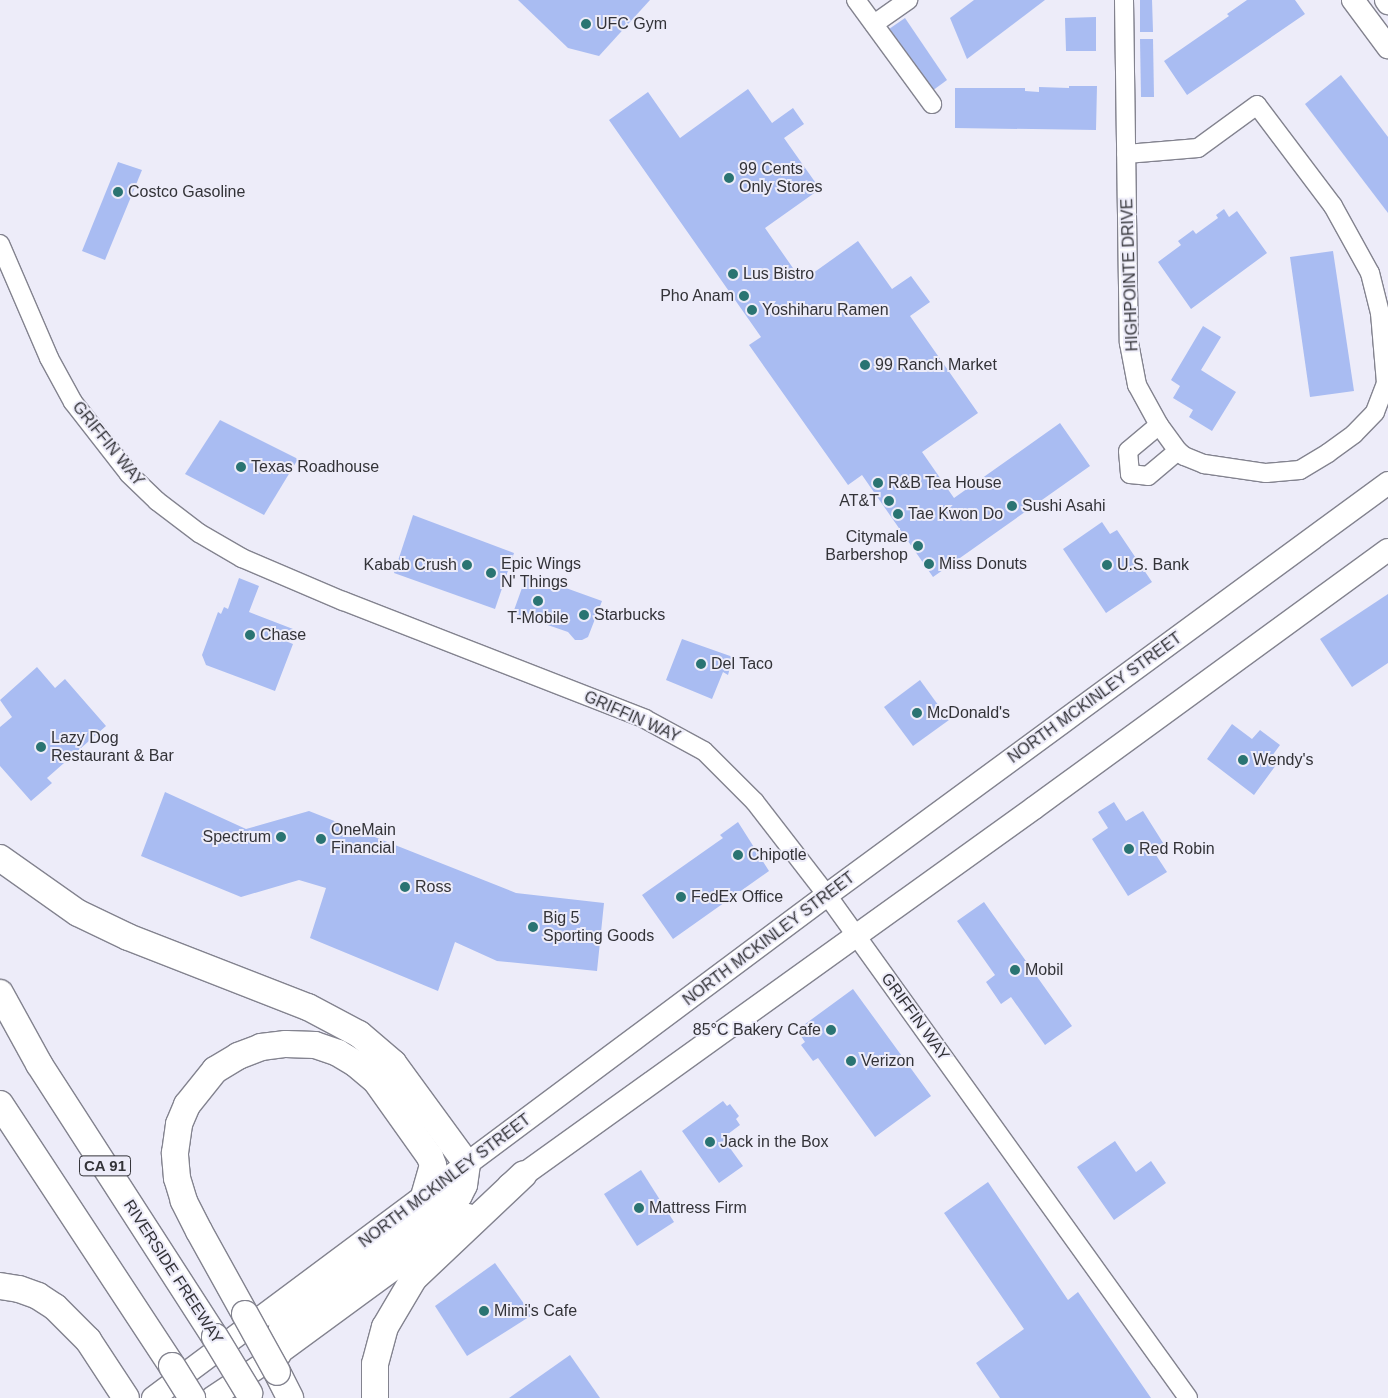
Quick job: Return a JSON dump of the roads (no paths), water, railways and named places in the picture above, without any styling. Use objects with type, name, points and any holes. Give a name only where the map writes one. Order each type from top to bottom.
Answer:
[{"type":"highway","points":[[0,858],[78,913],[128,937],[308,1007],[359,1034],[393,1063],[467,1164],[464,1185],[459,1195],[282,1328],[278,1363]]},
{"type":"highway","name":"RIVERSIDE FREEWAY","points":[[0,992],[39,1064],[215,1336],[250,1395]]},
{"type":"highway","points":[[290,1398],[278,1363],[245,1314],[199,1231],[177,1178],[175,1153],[180,1124],[191,1100],[215,1070],[238,1056],[262,1047],[286,1044],[315,1045],[338,1053],[356,1064],[376,1081],[430,1157],[432,1165],[424,1196]]},
{"type":"highway","name":"CA 91","points":[[0,1104],[192,1398]]},
{"type":"highway","points":[[375,1398],[376,1364],[385,1327],[414,1278],[524,1174]]},
{"type":"highway","points":[[0,1286],[19,1289],[38,1296],[70,1321],[88,1340],[126,1398]]},
{"type":"main road","points":[[1354,0],[1388,47]]},
{"type":"main road","name":"NORTH MCKINLEY STREET","points":[[153,1398],[827,895],[1388,483]]},
{"type":"main road","points":[[212,1398],[278,1363],[524,1174],[857,936],[1388,550]]},
{"type":"street","points":[[856,0],[932,104]]},
{"type":"street","points":[[874,24],[908,0]]},
{"type":"street","name":"HIGHPOINTE DRIVE","points":[[1124,0],[1126,154],[1129,343],[1137,385],[1159,425],[1178,451],[1184,456],[1204,464],[1266,472],[1300,470],[1354,434],[1375,412],[1386,383],[1380,313],[1370,274],[1333,206],[1257,105],[1198,148],[1126,154]]},
{"type":"street","name":"GRIFFIN WAY","points":[[0,244],[49,358],[73,402],[129,474],[157,501],[199,533],[242,558],[343,601],[645,719],[704,751],[755,802],[827,895],[1188,1398]]},
{"type":"street","points":[[1159,425],[1128,451],[1130,474],[1148,476],[1178,451]]},
{"type":"place","name":"UFC Gym","points":[[586,24]]},
{"type":"place","name":"99 Cents Only Stores","points":[[729,178]]},
{"type":"place","name":"Costco Gasoline","points":[[118,192]]},
{"type":"place","name":"Lus Bistro","points":[[733,274]]},
{"type":"place","name":"Pho Anam","points":[[744,296]]},
{"type":"place","name":"Yoshiharu Ramen","points":[[752,310]]},
{"type":"place","name":"99 Ranch Market","points":[[865,365]]},
{"type":"place","name":"Texas Roadhouse","points":[[241,467]]},
{"type":"place","name":"R&B Tea House","points":[[878,483]]},
{"type":"place","name":"AT&T","points":[[889,501]]},
{"type":"place","name":"Sushi Asahi","points":[[1012,506]]},
{"type":"place","name":"Tae Kwon Do","points":[[898,514]]},
{"type":"place","name":"Citymale Barbershop","points":[[918,546]]},
{"type":"place","name":"Miss Donuts","points":[[929,564]]},
{"type":"place","name":"Kabab Crush","points":[[467,565]]},
{"type":"place","name":"U.S. Bank","points":[[1107,565]]},
{"type":"place","name":"Epic Wings N' Things","points":[[491,573]]},
{"type":"place","name":"T-Mobile","points":[[538,601]]},
{"type":"place","name":"Starbucks","points":[[584,615]]},
{"type":"place","name":"Chase","points":[[250,635]]},
{"type":"place","name":"Del Taco","points":[[701,664]]},
{"type":"place","name":"McDonald's","points":[[917,713]]},
{"type":"place","name":"Lazy Dog Restaurant & Bar","points":[[41,747]]},
{"type":"place","name":"Wendy's","points":[[1243,760]]},
{"type":"place","name":"Spectrum","points":[[281,837]]},
{"type":"place","name":"OneMain Financial","points":[[321,839]]},
{"type":"place","name":"Red Robin","points":[[1129,849]]},
{"type":"place","name":"Chipotle","points":[[738,855]]},
{"type":"place","name":"Ross","points":[[405,887]]},
{"type":"place","name":"FedEx Office","points":[[681,897]]},
{"type":"place","name":"Big 5 Sporting Goods","points":[[533,927]]},
{"type":"place","name":"Mobil","points":[[1015,970]]},
{"type":"place","name":"85°C Bakery Cafe","points":[[831,1030]]},
{"type":"place","name":"Verizon","points":[[851,1061]]},
{"type":"place","name":"Jack in the Box","points":[[710,1142]]},
{"type":"place","name":"Mattress Firm","points":[[639,1208]]},
{"type":"place","name":"Mimi's Cafe","points":[[484,1311]]}]
